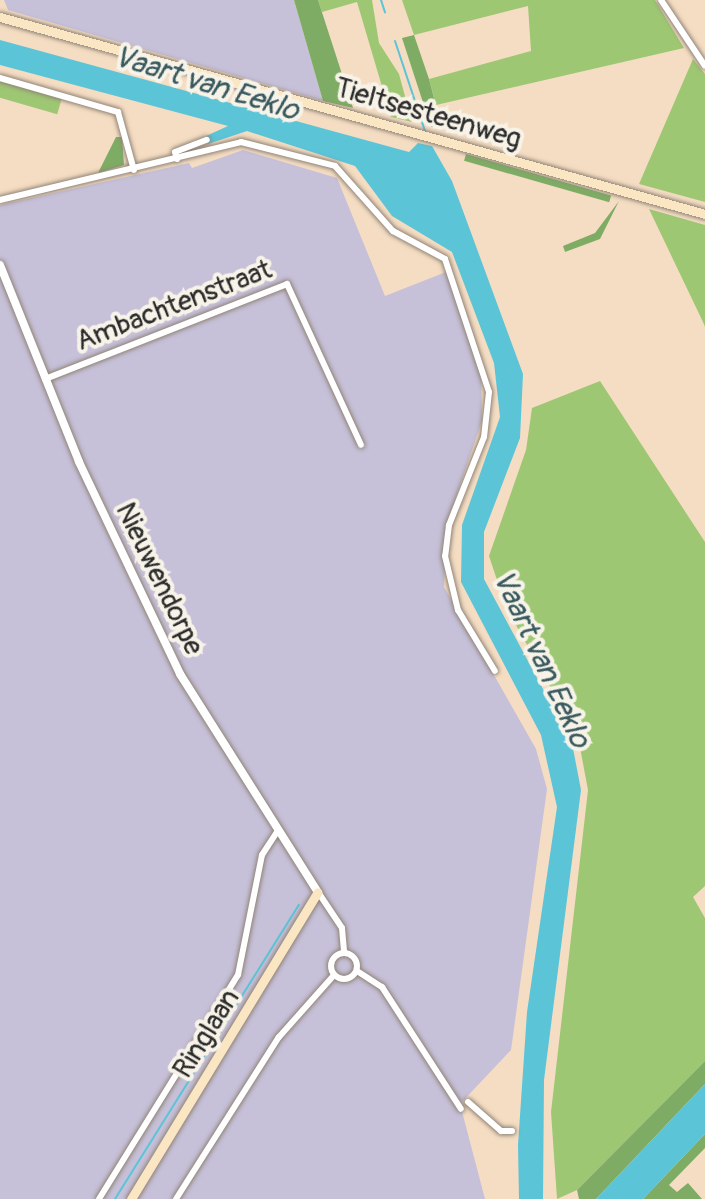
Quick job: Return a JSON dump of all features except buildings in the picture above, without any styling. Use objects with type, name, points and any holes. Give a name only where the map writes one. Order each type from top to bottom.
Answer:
[{"type":"main road","name":"Tieltsesteenweg","points":[[0,17],[705,214]]},
{"type":"main road","name":"Ringlaan","points":[[131,1199],[318,892]]},
{"type":"street","points":[[661,0],[690,48],[705,66]]},
{"type":"street","points":[[0,78],[118,112],[134,170]]},
{"type":"street","points":[[177,159],[175,152],[207,140]]},
{"type":"street","points":[[0,200],[241,142],[335,166],[393,231],[445,259],[489,392],[484,437],[449,525],[449,588],[495,671]]},
{"type":"street","name":"Nieuwendorpe","points":[[0,265],[45,379],[180,674],[277,832],[318,892]]},
{"type":"street","name":"Ambachtenstraat","points":[[45,379],[287,284],[361,445]]},
{"type":"street","name":"Ringlaan","points":[[99,1199],[215,1014],[243,962],[262,855],[277,832]]},
{"type":"street","points":[[318,892],[342,928],[344,953]]},
{"type":"street","points":[[176,1199],[279,1037],[334,975],[333,959],[344,953],[354,956],[357,971],[382,987],[461,1109]]},
{"type":"street","points":[[334,975],[346,980],[357,971]]},
{"type":"street","points":[[468,1102],[501,1131],[512,1131]]},
{"type":"shaded area","points":[[4,0],[294,0],[323,101],[8,10]]},
{"type":"shaded area","points":[[243,150],[337,178],[385,296],[446,272],[481,367],[482,421],[447,523],[444,587],[536,749],[547,789],[511,1050],[460,1104],[485,1199],[0,1199],[0,205],[189,163],[192,168]]},
{"type":"green space","points":[[294,0],[318,0],[353,108],[323,101]]},
{"type":"green space","points":[[318,0],[372,0],[379,43],[399,74],[412,122],[391,117],[357,2],[322,12]]},
{"type":"green space","points":[[402,0],[655,0],[684,48],[436,105],[429,79],[531,51],[528,6],[414,35]]},
{"type":"green space","points":[[414,35],[441,125],[431,127],[402,38]]},
{"type":"green space","points":[[693,59],[705,74],[705,202],[639,184]]},
{"type":"green space","points":[[0,78],[62,96],[57,114],[0,98]]},
{"type":"green space","points":[[116,137],[122,137],[124,165],[98,173]]},
{"type":"green space","points":[[466,154],[611,196],[609,202],[464,161]]},
{"type":"green space","points":[[619,201],[600,239],[565,252],[563,246],[595,233]]},
{"type":"green space","points":[[649,209],[705,225],[705,327],[703,322]]},
{"type":"green space","points":[[600,381],[705,542],[705,886],[693,897],[705,918],[705,1061],[577,1190],[557,1199],[551,1112],[588,790],[578,737],[506,607],[489,556],[526,450],[532,408]]},
{"type":"green space","points":[[705,1061],[705,1084],[596,1199],[579,1199],[577,1190]]},
{"type":"green space","points":[[705,1134],[705,1148],[669,1185],[677,1192],[688,1183],[702,1199],[643,1199]]},
{"type":"water","points":[[0,40],[409,152],[418,143],[432,146],[452,181],[523,374],[520,438],[484,532],[484,579],[572,743],[581,790],[544,1080],[543,1199],[519,1199],[518,1145],[527,1012],[557,807],[541,735],[461,582],[462,525],[500,417],[494,363],[452,252],[392,216],[355,166],[247,131],[208,144],[206,136],[228,126],[0,65]]},
{"type":"water","points":[[705,1084],[705,1134],[643,1199],[596,1199]]},
{"type":"waterway","points":[[381,0],[385,12]]},
{"type":"waterway","points":[[395,41],[425,131]]},
{"type":"waterway","points":[[115,1199],[299,905]]},
{"type":"water label","name":"Vaart van Eeklo","points":[[206,84]]},
{"type":"water label","name":"Vaart van Eeklo","points":[[541,659]]}]
